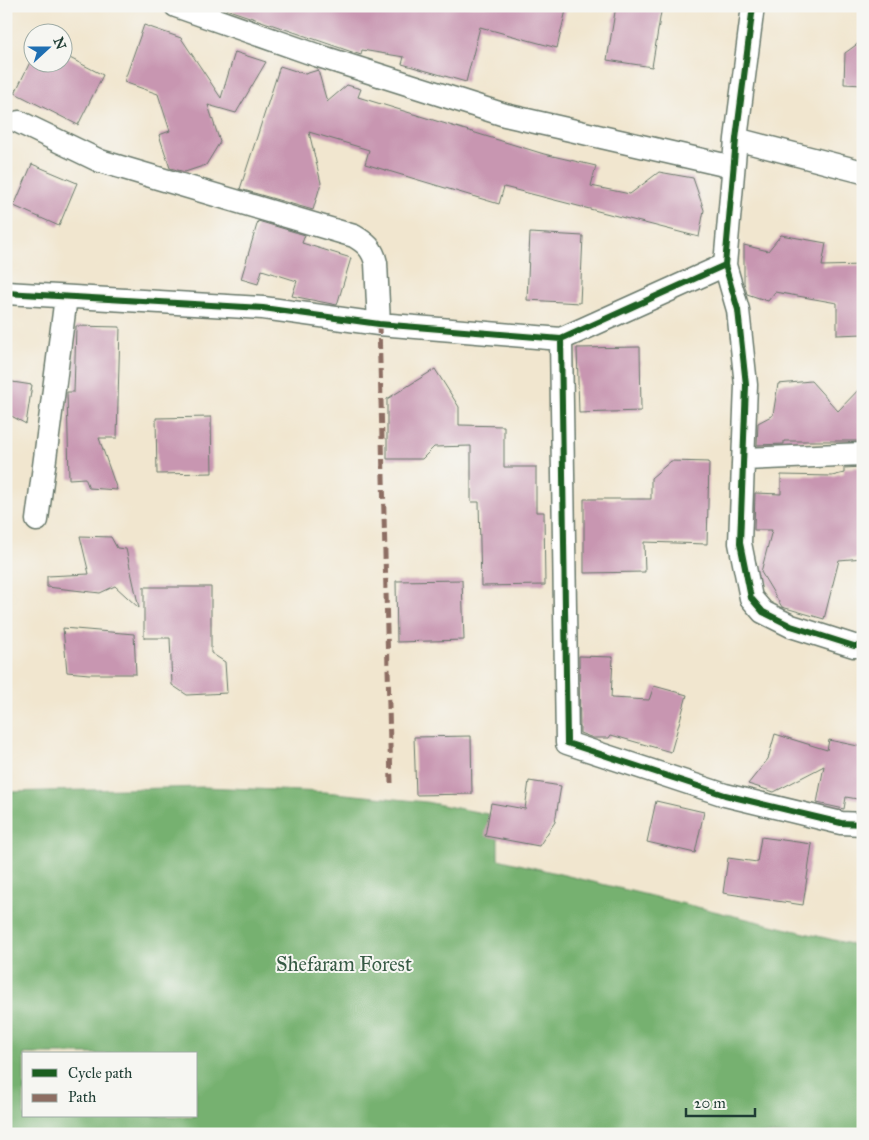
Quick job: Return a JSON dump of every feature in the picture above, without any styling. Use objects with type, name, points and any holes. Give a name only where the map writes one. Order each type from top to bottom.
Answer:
[{"type":"street","points":[[176,6],[316,55],[505,115],[733,167]]},
{"type":"street","points":[[752,6],[733,167],[725,264],[738,310],[746,385],[740,543],[751,598],[763,612],[791,626],[854,646],[863,646]]},
{"type":"street","points":[[19,122],[100,162],[354,236],[367,244],[374,253],[379,324]]},
{"type":"street","points":[[736,139],[863,172]]},
{"type":"street","points":[[6,293],[263,308],[379,324],[561,340],[725,264]]},
{"type":"street","points":[[37,520],[66,297]]},
{"type":"street","points":[[561,340],[567,743],[725,795],[841,823],[863,824]]},
{"type":"street","points":[[744,459],[863,454]]},
{"type":"green space","name":"Shefaram Forest","points":[[204,787],[325,792],[426,802],[498,816],[498,859],[863,947],[863,1134],[6,1134],[6,792]]},
{"type":"building","points":[[223,6],[567,6],[557,48],[480,27],[466,82],[402,64],[404,57],[362,50],[361,55],[223,8]]},
{"type":"building","points":[[616,6],[662,6],[652,67],[607,60]]},
{"type":"building","points":[[144,25],[181,38],[221,98],[235,52],[266,62],[236,113],[208,105],[220,142],[206,165],[185,172],[170,168],[159,135],[170,131],[158,94],[124,82]]},
{"type":"building","points":[[863,40],[863,85],[844,84],[845,53]]},
{"type":"building","points":[[72,59],[103,75],[78,125],[15,93],[25,72],[72,72]]},
{"type":"building","points":[[280,66],[305,74],[318,70],[327,102],[347,85],[361,89],[358,97],[544,154],[596,166],[591,186],[630,194],[659,172],[693,178],[704,210],[699,237],[504,187],[499,204],[365,164],[369,150],[309,132],[321,183],[313,210],[240,189]]},
{"type":"building","points":[[32,164],[77,183],[59,226],[14,206]]},
{"type":"building","points":[[258,221],[305,235],[302,243],[351,258],[337,305],[292,296],[297,281],[262,270],[258,284],[241,279]]},
{"type":"building","points":[[530,233],[583,236],[580,303],[527,300]]},
{"type":"building","points":[[781,235],[826,243],[822,266],[863,265],[863,334],[837,335],[837,303],[775,292],[768,301],[747,294],[744,283],[744,245],[768,251]]},
{"type":"building","points":[[76,326],[120,327],[117,438],[99,438],[117,490],[89,488],[85,478],[69,479],[67,392],[74,392]]},
{"type":"building","points":[[640,347],[641,411],[579,413],[577,348]]},
{"type":"building","points":[[435,369],[459,407],[459,425],[504,426],[504,467],[536,467],[536,512],[544,512],[545,585],[481,586],[479,502],[471,502],[471,446],[434,447],[422,459],[387,459],[387,399]]},
{"type":"building","points":[[6,381],[32,385],[26,424],[6,413]]},
{"type":"building","points":[[811,381],[838,411],[863,385],[863,441],[784,441],[784,444],[757,445],[758,423],[773,415],[778,384]]},
{"type":"building","points":[[211,417],[212,473],[157,474],[156,418]]},
{"type":"building","points":[[671,461],[709,462],[707,544],[644,542],[645,572],[584,573],[584,499],[651,499],[651,478]]},
{"type":"building","points":[[863,467],[863,558],[839,560],[824,619],[782,607],[761,572],[772,530],[754,530],[755,493],[781,494],[781,475],[832,476],[844,473],[844,468]]},
{"type":"building","points":[[80,536],[111,537],[117,548],[126,549],[139,608],[115,586],[100,593],[47,587],[47,576],[89,574]]},
{"type":"building","points":[[462,580],[464,640],[397,642],[396,581]]},
{"type":"building","points":[[144,587],[211,587],[211,653],[225,662],[227,693],[187,695],[172,685],[170,638],[144,638]]},
{"type":"building","points":[[63,628],[134,634],[136,674],[67,672]]},
{"type":"building","points":[[579,656],[613,657],[611,698],[649,700],[654,686],[687,695],[671,752],[611,735],[609,738],[593,738],[580,733]]},
{"type":"building","points":[[775,734],[827,750],[829,740],[863,747],[863,800],[846,797],[844,809],[817,803],[824,766],[774,792],[748,784],[768,759]]},
{"type":"building","points":[[471,736],[472,794],[416,795],[414,737]]},
{"type":"building","points":[[529,781],[561,786],[555,822],[539,846],[485,836],[491,803],[525,809]]},
{"type":"building","points":[[656,801],[704,812],[695,853],[647,842]]},
{"type":"building","points":[[761,837],[812,844],[803,905],[723,893],[728,858],[757,862]]},
{"type":"marked path","points":[[379,324],[391,783]]},
{"type":"cycle path","points":[[753,6],[736,139],[725,265],[738,310],[746,385],[740,543],[751,598],[763,612],[791,626],[854,646],[863,646]]},
{"type":"cycle path","points":[[6,293],[263,308],[379,324],[561,339],[725,265]]},
{"type":"cycle path","points":[[561,339],[567,743],[725,795],[841,823],[863,824]]}]
